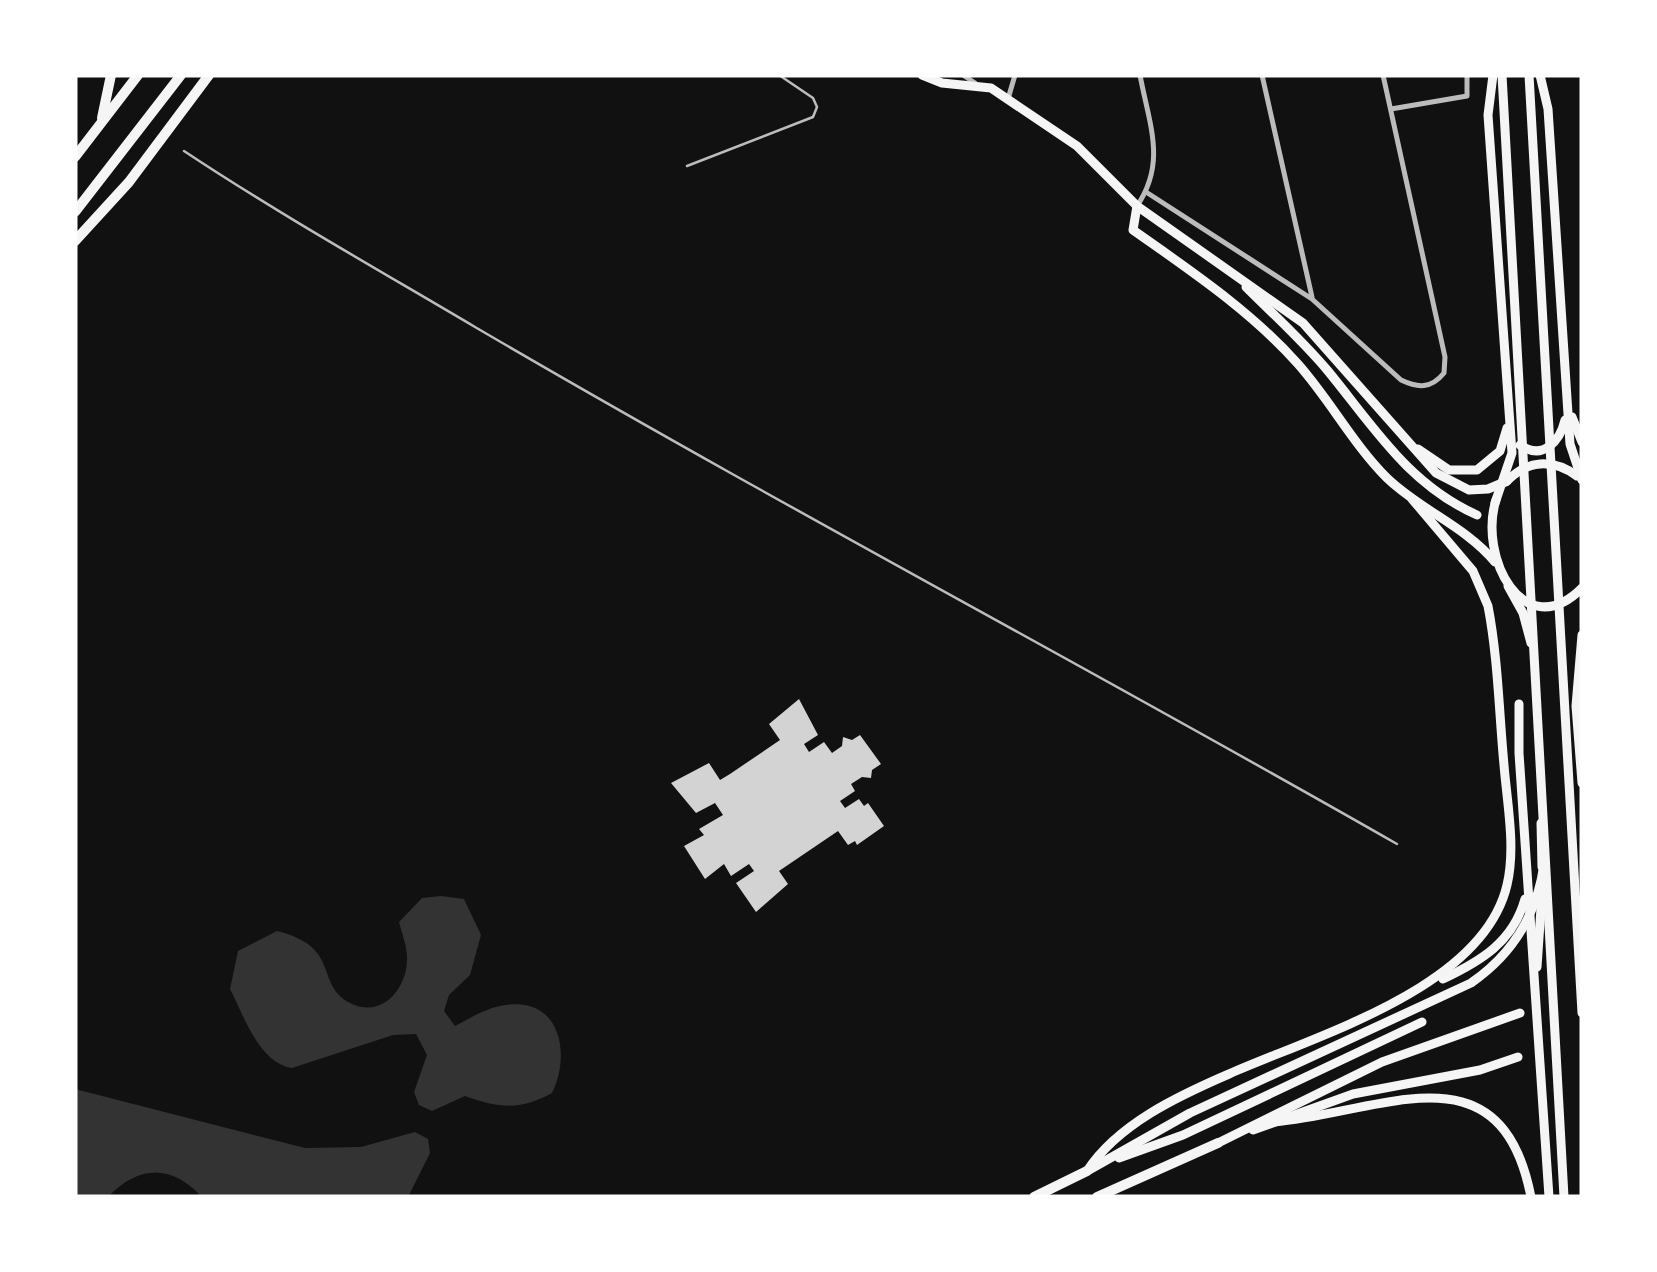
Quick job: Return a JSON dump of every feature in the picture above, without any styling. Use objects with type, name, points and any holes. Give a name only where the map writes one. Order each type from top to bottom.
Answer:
[{"type":"highway","points":[[98,130],[111,75]]},
{"type":"highway","points":[[75,157],[138,75]]},
{"type":"highway","points":[[75,212],[181,75]]},
{"type":"highway","points":[[75,241],[128,182],[209,75]]},
{"type":"highway","points":[[1097,1197],[1218,1143]]},
{"type":"highway","points":[[1034,1197],[1087,1171]]},
{"type":"main road","points":[[922,75],[942,83],[975,83],[1008,99],[1077,146],[1138,206],[1303,324],[1426,464],[1460,487],[1478,490],[1503,484],[1534,464],[1579,470]]},
{"type":"main road","points":[[1493,75],[1488,116],[1510,419],[1510,465],[1495,503],[1490,537],[1494,562]]},
{"type":"main road","points":[[1502,75],[1548,836],[1564,1197]]},
{"type":"main road","points":[[1528,75],[1582,1013]]},
{"type":"main road","points":[[1540,75],[1548,109],[1568,407],[1582,481]]},
{"type":"main road","points":[[1138,206],[1134,230],[1270,335],[1318,389],[1368,457],[1412,500],[1472,572],[1488,606],[1510,840],[1508,885],[1492,924],[1466,956],[1431,984]]},
{"type":"main road","points":[[1230,271],[1306,346],[1412,475],[1440,496],[1478,514]]},
{"type":"main road","points":[[1510,419],[1520,446],[1536,451],[1546,449],[1561,434],[1568,407]]},
{"type":"main road","points":[[1568,407],[1582,442]]},
{"type":"main road","points":[[1408,442],[1448,470],[1477,470],[1500,451],[1510,419]]},
{"type":"main road","points":[[1558,465],[1582,481]]},
{"type":"main road","points":[[1412,500],[1468,535],[1494,562],[1523,613],[1532,647],[1542,854],[1535,992]]},
{"type":"main road","points":[[1508,586],[1532,602],[1557,604],[1582,596]]},
{"type":"main road","points":[[1557,604],[1582,588]]},
{"type":"main road","points":[[1581,638],[1582,662]]},
{"type":"main road","points":[[1581,638],[1577,712],[1582,783]]},
{"type":"main road","points":[[1577,712],[1582,678]]},
{"type":"main road","points":[[1519,704],[1538,1074],[1549,1197]]},
{"type":"main road","points":[[1087,1171],[1190,1113],[1470,983],[1501,958],[1532,912],[1548,836]]},
{"type":"main road","points":[[1087,1171],[1116,1137],[1194,1089],[1431,984],[1496,948],[1516,923],[1528,890]]},
{"type":"main road","points":[[1218,1143],[1382,1062],[1520,1014]]},
{"type":"main road","points":[[1105,1162],[1173,1139],[1422,1022]]},
{"type":"main road","points":[[1218,1143],[1353,1094],[1480,1070],[1518,1057]]},
{"type":"main road","points":[[1274,1122],[1428,1098],[1468,1102],[1502,1123],[1514,1138],[1531,1197]]},
{"type":"street","points":[[963,75],[975,83]]},
{"type":"street","points":[[1008,99],[1015,75]]},
{"type":"street","points":[[1138,206],[1156,164],[1140,75]]},
{"type":"street","points":[[1262,75],[1312,299]]},
{"type":"street","points":[[1146,192],[1312,299],[1390,371],[1415,387],[1438,380],[1444,374],[1445,357],[1383,75]]},
{"type":"street","points":[[1391,109],[1465,97],[1467,75]]},
{"type":"lane","points":[[687,166],[813,117],[817,108],[814,98],[779,75]]},
{"type":"lane","points":[[184,151],[276,212],[678,446],[940,587],[1397,844]]},
{"type":"shaded area","points":[[422,898],[464,899],[481,935],[470,975],[449,995],[444,1011],[455,1026],[499,1006],[525,1005],[539,1010],[550,1019],[560,1046],[561,1062],[552,1093],[509,1106],[465,1096],[432,1111],[419,1105],[414,1092],[427,1055],[416,1034],[393,1035],[292,1068],[270,1057],[247,1025],[230,989],[238,951],[277,931],[297,938],[319,956],[339,995],[361,1007],[372,1007],[390,999],[406,972],[407,951],[399,922]]},
{"type":"shaded area","points":[[75,1089],[305,1148],[361,1147],[415,1132],[428,1139],[430,1153],[408,1197],[202,1197],[179,1179],[155,1173],[131,1179],[108,1197],[75,1197]]},
{"type":"building","points":[[799,699],[818,735],[804,744],[809,752],[824,742],[832,753],[842,746],[843,737],[852,740],[860,735],[881,764],[872,770],[871,778],[862,777],[851,784],[855,791],[840,801],[845,808],[859,799],[864,806],[868,803],[884,826],[857,845],[855,841],[848,845],[838,831],[779,871],[788,884],[756,912],[736,883],[754,871],[749,864],[731,876],[724,864],[705,879],[684,846],[704,835],[699,829],[723,815],[715,803],[696,813],[671,783],[709,763],[720,780],[730,774],[780,740],[769,724]]}]
